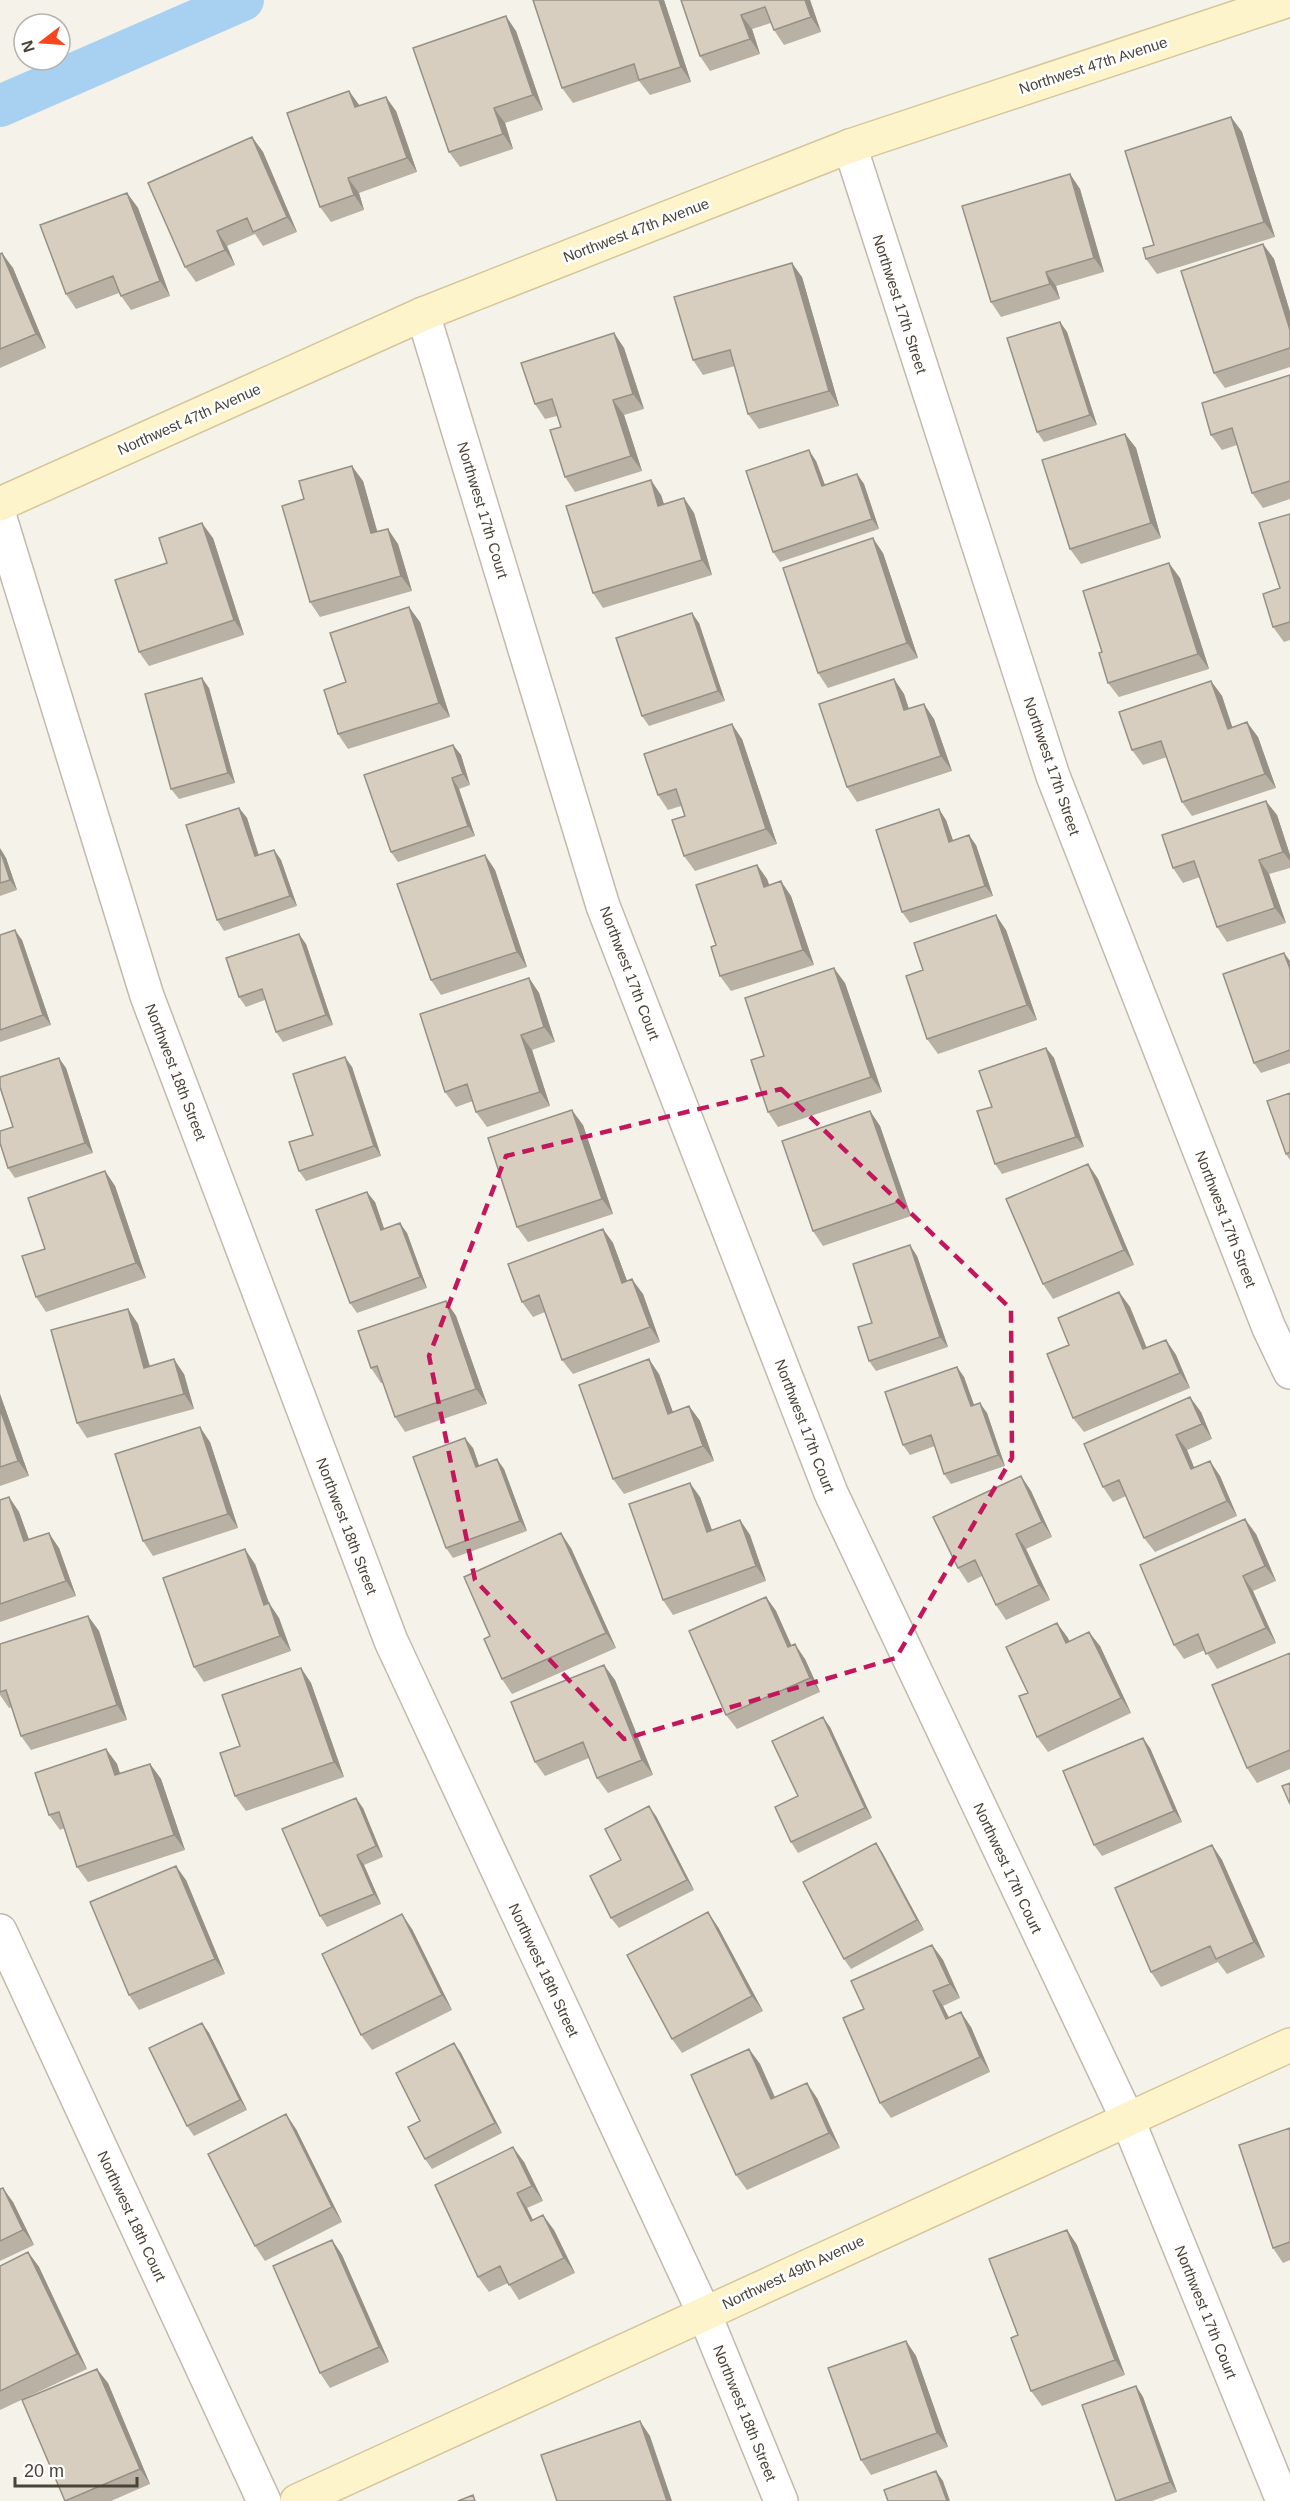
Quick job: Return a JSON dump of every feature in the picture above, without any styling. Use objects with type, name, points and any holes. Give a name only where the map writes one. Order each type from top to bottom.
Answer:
[{"type":"street","name":"Northwest 47th Avenue","points":[[0,504],[423,314],[850,146],[1289,0]]},
{"type":"street","name":"Northwest 17th Street","points":[[850,146],[1053,776],[1269,1328],[1290,1372]]},
{"type":"street","name":"Northwest 17th Court","points":[[423,314],[603,906],[831,1493],[1127,2118],[1283,2501]]},
{"type":"street","name":"Northwest 18th Street","points":[[0,518],[147,996],[391,1641],[704,2313],[781,2501]]},
{"type":"street","name":"Northwest 18th Court","points":[[0,1931],[264,2501]]},
{"type":"street","name":"Northwest 49th Avenue","points":[[297,2501],[1290,2045]]},
{"type":"highlighted area","points":[[781,1089],[1011,1309],[1012,1458],[896,1658],[624,1739],[475,1580],[429,1356],[506,1156]]},
{"type":"building","points":[[533,0],[659,0],[681,67],[639,80],[634,64],[562,88]]},
{"type":"building","points":[[681,0],[805,0],[811,17],[774,30],[765,7],[741,15],[750,39],[700,56]]},
{"type":"building","points":[[506,16],[533,95],[494,108],[503,134],[449,152],[413,48]]},
{"type":"building","points":[[349,91],[355,107],[386,97],[407,158],[348,178],[354,195],[320,207],[287,113]]},
{"type":"building","points":[[1231,117],[1264,222],[1146,259],[1143,248],[1154,245],[1125,151]]},
{"type":"building","points":[[252,137],[287,217],[253,232],[247,218],[217,231],[225,250],[185,267],[148,183]]},
{"type":"building","points":[[1070,174],[1094,258],[1046,272],[1050,284],[991,302],[962,206]]},
{"type":"building","points":[[127,193],[160,281],[121,296],[113,276],[66,294],[40,225]]},
{"type":"building","points":[[1263,244],[1290,330],[1290,348],[1214,373],[1181,271]]},
{"type":"building","points":[[2,253],[36,334],[0,349],[0,254]]},
{"type":"building","points":[[792,263],[829,391],[748,414],[730,350],[693,360],[674,297]]},
{"type":"building","points":[[1060,322],[1090,415],[1037,432],[1007,338]]},
{"type":"building","points":[[614,333],[633,394],[613,400],[631,456],[565,477],[550,430],[561,427],[552,399],[535,404],[521,363]]},
{"type":"building","points":[[1290,375],[1290,481],[1252,493],[1232,428],[1211,435],[1202,403]]},
{"type":"building","points":[[1125,434],[1151,523],[1070,549],[1042,460]]},
{"type":"building","points":[[809,450],[822,486],[857,474],[872,519],[773,552],[746,471]]},
{"type":"building","points":[[352,466],[371,533],[388,529],[401,576],[310,602],[282,506],[304,499],[299,481]]},
{"type":"building","points":[[651,480],[658,506],[684,498],[702,560],[593,593],[566,506]]},
{"type":"building","points":[[1290,514],[1290,622],[1273,627],[1263,594],[1280,588],[1259,523]]},
{"type":"building","points":[[202,523],[234,620],[139,652],[115,580],[167,563],[159,538]]},
{"type":"building","points":[[873,538],[907,643],[818,673],[783,568]]},
{"type":"building","points":[[1169,563],[1198,654],[1108,683],[1099,653],[1102,652],[1083,591]]},
{"type":"building","points":[[409,607],[439,703],[338,734],[324,690],[346,682],[330,633]]},
{"type":"building","points":[[692,613],[718,691],[642,716],[616,638]]},
{"type":"building","points":[[202,678],[228,773],[171,789],[145,694]]},
{"type":"building","points":[[894,679],[904,710],[924,704],[941,756],[847,787],[819,704]]},
{"type":"building","points":[[1211,681],[1228,729],[1247,722],[1265,774],[1182,802],[1161,741],[1132,750],[1119,712]]},
{"type":"building","points":[[732,724],[766,829],[684,856],[672,820],[685,816],[676,789],[658,795],[644,754]]},
{"type":"building","points":[[453,745],[463,774],[452,778],[468,826],[391,852],[364,775]]},
{"type":"building","points":[[1266,801],[1283,852],[1259,860],[1275,908],[1217,927],[1194,861],[1173,868],[1162,835]]},
{"type":"building","points":[[239,808],[255,856],[274,850],[290,896],[217,920],[186,825]]},
{"type":"building","points":[[939,809],[949,842],[969,835],[985,886],[902,912],[876,830]]},
{"type":"building","points":[[0,850],[10,880],[0,883]]},
{"type":"building","points":[[485,855],[517,952],[431,980],[397,884]]},
{"type":"building","points":[[757,865],[764,887],[781,881],[803,950],[720,976],[711,947],[716,945],[696,885]]},
{"type":"building","points":[[996,915],[1027,1005],[927,1039],[906,976],[923,970],[914,943]]},
{"type":"building","points":[[15,930],[43,1015],[0,1030],[0,935]]},
{"type":"building","points":[[299,934],[326,1015],[276,1032],[262,989],[239,997],[226,958]]},
{"type":"building","points":[[1284,953],[1290,969],[1290,1050],[1254,1063],[1223,974]]},
{"type":"building","points":[[834,968],[871,1077],[768,1112],[751,1060],[764,1056],[745,998]]},
{"type":"building","points":[[529,978],[544,1027],[521,1035],[540,1092],[476,1112],[467,1084],[445,1092],[420,1014]]},
{"type":"building","points":[[1046,1048],[1076,1137],[995,1164],[977,1111],[992,1107],[979,1071]]},
{"type":"building","points":[[345,1057],[374,1146],[299,1171],[289,1142],[313,1135],[293,1074]]},
{"type":"building","points":[[59,1058],[85,1143],[8,1168],[0,1143],[0,1131],[13,1127],[0,1087],[0,1077]]},
{"type":"building","points":[[1290,1093],[1290,1152],[1286,1154],[1267,1101]]},
{"type":"building","points":[[572,1110],[602,1199],[517,1227],[488,1138]]},
{"type":"building","points":[[870,1111],[901,1201],[813,1231],[782,1141]]},
{"type":"building","points":[[1088,1164],[1124,1250],[1043,1284],[1006,1199]]},
{"type":"building","points":[[105,1171],[136,1263],[36,1297],[22,1256],[45,1249],[28,1198]]},
{"type":"building","points":[[367,1192],[381,1230],[400,1223],[420,1277],[350,1303],[316,1210]]},
{"type":"building","points":[[603,1229],[622,1283],[632,1279],[650,1327],[562,1360],[539,1295],[522,1302],[508,1264]]},
{"type":"building","points":[[910,1245],[940,1337],[869,1361],[858,1327],[872,1323],[853,1264]]},
{"type":"building","points":[[1119,1292],[1143,1349],[1166,1340],[1180,1373],[1073,1418],[1047,1354],[1069,1345],[1058,1318]]},
{"type":"building","points":[[446,1301],[476,1389],[395,1417],[377,1366],[371,1368],[358,1331]]},
{"type":"building","points":[[128,1309],[144,1368],[174,1359],[184,1394],[77,1423],[51,1330]]},
{"type":"building","points":[[649,1359],[668,1414],[689,1406],[703,1446],[613,1479],[579,1385]]},
{"type":"building","points":[[957,1367],[971,1406],[980,1403],[998,1455],[944,1474],[931,1435],[903,1445],[885,1392]]},
{"type":"building","points":[[1190,1397],[1202,1424],[1176,1435],[1191,1469],[1210,1461],[1227,1501],[1144,1538],[1119,1480],[1103,1487],[1084,1444]]},
{"type":"building","points":[[0,1409],[18,1461],[0,1467]]},
{"type":"building","points":[[200,1427],[228,1514],[143,1541],[115,1454]]},
{"type":"building","points":[[465,1438],[476,1467],[497,1459],[520,1521],[446,1548],[413,1457]]},
{"type":"building","points":[[1021,1476],[1042,1522],[1016,1534],[1039,1585],[996,1605],[975,1560],[958,1568],[933,1517]]},
{"type":"building","points":[[690,1483],[707,1532],[740,1520],[756,1566],[663,1600],[629,1504]]},
{"type":"building","points":[[9,1497],[24,1541],[49,1533],[66,1581],[0,1604],[0,1500]]},
{"type":"building","points":[[1245,1519],[1265,1566],[1243,1576],[1266,1628],[1206,1654],[1198,1634],[1174,1645],[1140,1565]]},
{"type":"building","points":[[561,1533],[606,1633],[502,1679],[484,1639],[490,1636],[464,1577]]},
{"type":"building","points":[[245,1549],[264,1605],[269,1603],[280,1636],[194,1667],[163,1578]]},
{"type":"building","points":[[766,1597],[788,1647],[795,1644],[810,1678],[726,1715],[689,1631]]},
{"type":"building","points":[[88,1616],[117,1705],[21,1736],[6,1690],[0,1692],[0,1644]]},
{"type":"building","points":[[1057,1623],[1066,1643],[1089,1632],[1121,1698],[1037,1737],[1019,1696],[1028,1693],[1006,1647]]},
{"type":"building","points":[[1290,1653],[1290,1750],[1247,1768],[1212,1685]]},
{"type":"building","points":[[604,1665],[642,1760],[597,1778],[583,1742],[535,1762],[511,1702]]},
{"type":"building","points":[[301,1668],[334,1762],[235,1796],[220,1753],[240,1746],[222,1695]]},
{"type":"building","points":[[823,1717],[865,1808],[791,1842],[775,1807],[798,1796],[772,1741]]},
{"type":"building","points":[[1143,1738],[1174,1811],[1094,1845],[1063,1771]]},
{"type":"building","points":[[106,1749],[115,1775],[150,1764],[174,1835],[77,1867],[59,1812],[49,1815],[35,1773]]},
{"type":"building","points":[[1290,1783],[1290,1804],[1282,1786]]},
{"type":"building","points":[[356,1798],[376,1846],[357,1855],[374,1894],[320,1916],[282,1829]]},
{"type":"building","points":[[649,1806],[687,1880],[611,1918],[590,1876],[621,1860],[605,1829]]},
{"type":"building","points":[[876,1843],[917,1920],[844,1959],[803,1882]]},
{"type":"building","points":[[1212,1845],[1254,1942],[1216,1959],[1210,1946],[1151,1972],[1115,1888]]},
{"type":"building","points":[[176,1866],[215,1959],[129,1995],[90,1902]]},
{"type":"building","points":[[708,1912],[752,1996],[672,2039],[627,1955]]},
{"type":"building","points":[[402,1914],[442,1995],[361,2035],[322,1954]]},
{"type":"building","points":[[932,1945],[950,1984],[933,1991],[946,2019],[961,2012],[980,2057],[880,2103],[843,2018],[864,2009],[851,1981]]},
{"type":"building","points":[[202,2023],[240,2100],[187,2126],[149,2048]]},
{"type":"building","points":[[454,2043],[495,2123],[425,2159],[408,2127],[420,2121],[396,2073]]},
{"type":"building","points":[[749,2049],[771,2099],[807,2083],[829,2133],[736,2175],[691,2075]]},
{"type":"building","points":[[286,2114],[332,2207],[255,2246],[208,2154]]},
{"type":"building","points":[[1290,2128],[1290,2242],[1273,2248],[1239,2145]]},
{"type":"building","points":[[513,2147],[532,2186],[517,2193],[531,2221],[543,2215],[564,2258],[509,2285],[500,2266],[478,2277],[435,2185]]},
{"type":"building","points":[[3,2188],[23,2230],[0,2241],[0,2189]]},
{"type":"building","points":[[1067,2230],[1115,2360],[1031,2391],[1011,2338],[1018,2335],[989,2259]]},
{"type":"building","points":[[332,2240],[379,2347],[320,2373],[273,2266]]},
{"type":"building","points":[[28,2252],[77,2354],[0,2391],[0,2266]]},
{"type":"building","points":[[906,2341],[937,2433],[861,2460],[828,2368]]},
{"type":"building","points":[[97,2369],[140,2469],[65,2501],[22,2400]]},
{"type":"building","points":[[1136,2386],[1170,2482],[1116,2501],[1082,2405]]},
{"type":"building","points":[[640,2421],[667,2501],[557,2501],[541,2455]]},
{"type":"building","points":[[936,2471],[947,2501],[888,2501],[884,2490]]},
{"type":"building","points":[[473,2495],[475,2501],[458,2501]]},
{"type":"waterway","points":[[0,106],[243,0]]}]
